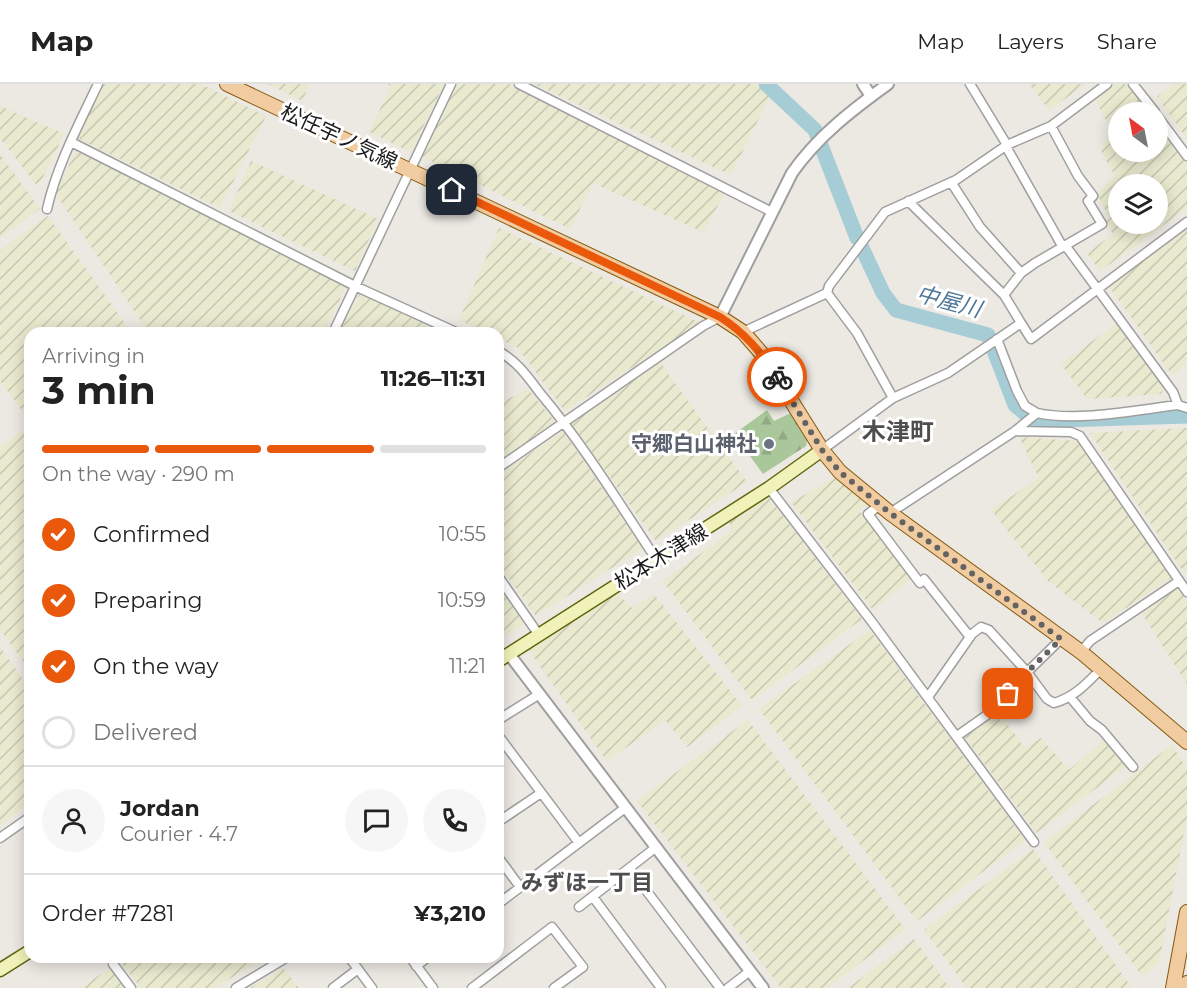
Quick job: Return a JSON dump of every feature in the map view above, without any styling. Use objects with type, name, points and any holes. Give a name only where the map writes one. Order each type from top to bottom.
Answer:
[{"type":"main road","name":"松任宇ノ気線","points":[[227,84],[250,89],[411,170],[720,317],[743,332],[762,354],[822,450],[840,472],[885,508],[1102,668],[1187,742]]},
{"type":"main road","name":"松本木津線","points":[[504,658],[769,488],[822,450]]},
{"type":"main road","points":[[1173,988],[1187,912]]},
{"type":"main road","points":[[1,969],[24,955]]},
{"type":"main road","points":[[1186,988],[1187,983]]},
{"type":"street","points":[[47,209],[51,192],[71,142],[98,84]]},
{"type":"street","points":[[336,327],[451,84]]},
{"type":"street","points":[[519,84],[772,212]]},
{"type":"street","points":[[863,84],[871,96]]},
{"type":"street","points":[[504,464],[703,326],[720,317],[772,212],[806,153],[819,139],[888,84]]},
{"type":"street","points":[[970,84],[1007,145],[1061,244],[1065,246],[1097,288],[1173,392],[1178,405]]},
{"type":"street","points":[[743,332],[827,293],[829,286],[885,212],[951,182],[1007,145],[1051,126],[1107,84]]},
{"type":"street","points":[[1133,84],[1147,102]]},
{"type":"street","points":[[1004,295],[1021,273],[1035,262],[1102,224],[1088,201],[1093,196],[1078,176],[1051,126]]},
{"type":"street","points":[[1168,130],[1187,156]]},
{"type":"street","points":[[71,142],[357,287],[445,327]]},
{"type":"street","points":[[951,182],[980,227],[1021,273]]},
{"type":"street","points":[[908,201],[1004,295],[1031,339],[1187,222]]},
{"type":"street","points":[[827,293],[857,333],[893,398]]},
{"type":"street","points":[[822,450],[893,398],[948,373],[1021,323]]},
{"type":"street","points":[[993,342],[1032,417]]},
{"type":"street","points":[[504,354],[518,366],[565,422],[656,559]]},
{"type":"street","points":[[970,637],[868,514],[885,508],[1014,431],[1032,417],[1088,415],[1178,405],[1187,408]]},
{"type":"street","points":[[1014,431],[1071,432],[1080,436],[1187,592]]},
{"type":"street","points":[[769,488],[928,697],[1034,842]]},
{"type":"street","points":[[1081,652],[1090,641],[1179,581]]},
{"type":"street","points":[[504,585],[539,635]]},
{"type":"street","points":[[928,697],[972,634],[981,627],[989,630],[1027,672],[1047,699],[1054,703],[1070,697],[1102,668]]},
{"type":"street","points":[[957,736],[1001,705],[1016,683],[1061,639]]},
{"type":"street","points":[[509,654],[763,988]]},
{"type":"street","points":[[504,716],[538,695]]},
{"type":"street","points":[[1070,697],[1133,767]]},
{"type":"street","points":[[504,743],[579,843]]},
{"type":"street","points":[[504,818],[540,793]]},
{"type":"street","points":[[504,899],[626,808]]},
{"type":"street","points":[[0,838],[24,821]]},
{"type":"street","points":[[579,907],[655,848]]},
{"type":"street","points":[[504,865],[520,887]]},
{"type":"street","points":[[630,869],[720,988]]},
{"type":"street","points":[[593,897],[662,988]]},
{"type":"street","points":[[472,988],[552,927],[583,967],[554,988]]},
{"type":"street","points":[[236,988],[277,963]]},
{"type":"street","points":[[354,963],[372,988]]},
{"type":"street","points":[[414,963],[433,988]]},
{"type":"street","points":[[416,966],[420,963]]},
{"type":"street","points":[[113,964],[131,988]]},
{"type":"street","points":[[333,988],[358,969]]},
{"type":"street","points":[[728,988],[750,971]]},
{"type":"green space","points":[[104,84],[201,84],[266,116],[220,208],[77,138]]},
{"type":"green space","points":[[268,84],[310,84],[302,101]]},
{"type":"green space","points":[[387,84],[444,84],[411,152],[369,132],[391,86]]},
{"type":"green space","points":[[456,84],[509,84],[726,191],[703,232],[593,183],[570,229],[421,156]]},
{"type":"green space","points":[[534,84],[756,84],[770,96],[731,175]]},
{"type":"green space","points":[[1029,84],[1086,84],[1049,110]]},
{"type":"green space","points":[[1112,84],[1129,84],[1142,102],[1108,102],[1108,124],[1094,97]]},
{"type":"green space","points":[[1174,84],[1187,84],[1187,139],[1168,112],[1168,102],[1161,102],[1157,97]]},
{"type":"green space","points":[[0,106],[64,134],[38,187],[0,138]]},
{"type":"green space","points":[[1108,136],[1108,162],[1168,162],[1168,138],[1187,164],[1187,208],[1168,222],[1168,174],[1114,174],[1101,151]]},
{"type":"green space","points":[[76,151],[349,280],[327,327],[145,327],[55,193]]},
{"type":"green space","points":[[0,154],[40,209],[0,238]]},
{"type":"green space","points":[[251,161],[378,219],[355,271],[229,211]]},
{"type":"green space","points":[[1108,183],[1108,214],[1097,194]]},
{"type":"green space","points":[[48,216],[128,327],[24,327],[24,413],[0,381],[0,250]]},
{"type":"green space","points":[[499,228],[700,323],[565,411],[517,347],[504,341],[504,327],[474,327],[459,320]]},
{"type":"green space","points":[[1187,228],[1187,364],[1172,375],[1108,285]]},
{"type":"green space","points":[[1113,234],[1151,234],[1100,271],[1087,253]]},
{"type":"green space","points":[[360,292],[431,327],[342,327]]},
{"type":"green space","points":[[1117,323],[1165,386],[1161,394],[1087,399],[1061,364]]},
{"type":"green space","points":[[659,361],[747,482],[656,541],[571,423]]},
{"type":"green space","points":[[528,389],[555,422],[504,458],[504,401]]},
{"type":"green space","points":[[767,410],[774,421],[793,412],[808,436],[806,446],[763,474],[734,434]]},
{"type":"green space","points":[[1187,428],[1187,571],[1184,573],[1090,433]]},
{"type":"green space","points":[[24,430],[24,663],[0,629],[0,447]]},
{"type":"green space","points":[[563,431],[643,548],[536,616],[504,571],[504,471]]},
{"type":"green space","points":[[1019,437],[1078,441],[1171,578],[1103,623],[1048,581],[991,510],[1039,478]]},
{"type":"green space","points":[[835,478],[868,503],[859,510],[911,579],[873,610],[791,502]]},
{"type":"green space","points":[[767,495],[862,619],[752,700],[663,581],[732,531],[728,518]]},
{"type":"green space","points":[[1178,587],[1187,601],[1187,684],[1141,612]]},
{"type":"green space","points":[[616,592],[632,608],[654,594],[742,706],[687,747],[665,720],[607,761],[525,645]]},
{"type":"green space","points":[[504,593],[525,623],[504,637]]},
{"type":"green space","points":[[870,630],[1025,840],[917,921],[759,709]]},
{"type":"green space","points":[[0,647],[24,681],[24,807],[0,825]]},
{"type":"green space","points":[[999,713],[1025,748],[1041,738],[1069,770],[1103,740],[1126,766],[1036,833],[965,737]]},
{"type":"green space","points":[[748,720],[905,929],[827,988],[781,988],[637,801]]},
{"type":"green space","points":[[1172,745],[1187,769],[1187,817],[1159,963],[1142,976],[1044,842]]},
{"type":"green space","points":[[1033,849],[1132,988],[967,988],[924,930]]},
{"type":"green space","points":[[914,939],[950,988],[848,988]]},
{"type":"green space","points":[[122,963],[255,963],[215,988],[141,988]]},
{"type":"green space","points":[[110,968],[125,988],[80,988]]},
{"type":"green space","points":[[283,968],[299,988],[250,988]]},
{"type":"waterway","name":"中屋川","points":[[766,84],[815,130],[857,238]]},
{"type":"waterway","name":"中屋川","points":[[862,248],[883,293],[896,310],[988,335],[1015,405],[1034,421],[1187,416]]},
{"type":"way so far","points":[[777,377],[822,450],[840,472],[890,513],[1061,639],[1016,683],[1008,694]]},
{"type":"place","name":"守郷白山神社","points":[[769,444]]},
{"type":"district","name":"木津町","points":[[898,432]]},
{"type":"district","name":"みずほ一丁目","points":[[587,882]]},
{"type":"route","points":[[452,190],[734,325],[762,354],[777,377]]}]
